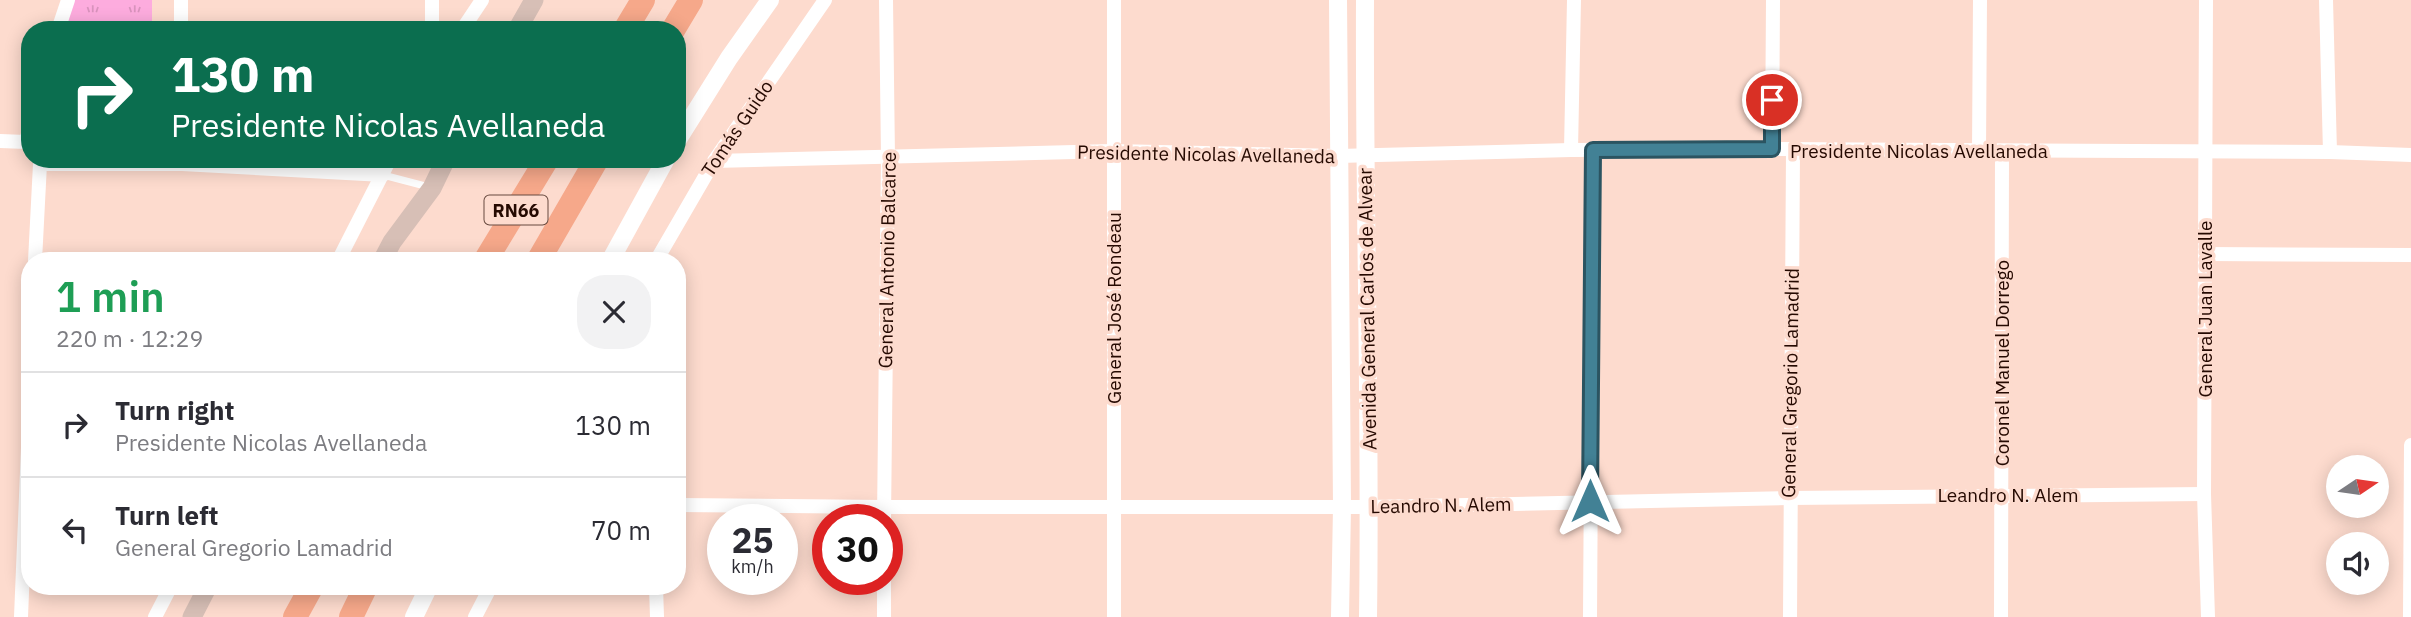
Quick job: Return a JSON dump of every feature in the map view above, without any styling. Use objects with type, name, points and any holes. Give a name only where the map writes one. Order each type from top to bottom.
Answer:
[{"type":"highway","points":[[630,21],[643,0]]},
{"type":"highway","points":[[678,21],[691,0]]},
{"type":"highway","name":"RN66","points":[[490,252],[542,168]]},
{"type":"highway","name":"RN66","points":[[543,252],[592,168]]},
{"type":"highway","points":[[295,617],[307,595]]},
{"type":"highway","points":[[351,617],[362,595]]},
{"type":"main road","points":[[522,21],[534,0]]},
{"type":"main road","points":[[387,252],[432,188],[442,168]]},
{"type":"main road","points":[[192,617],[203,595]]},
{"type":"street","points":[[61,21],[68,0]]},
{"type":"street","points":[[181,0],[181,21]]},
{"type":"street","points":[[432,0],[432,21]]},
{"type":"street","points":[[468,21],[482,0]]},
{"type":"street","points":[[686,127],[729,58],[770,0]]},
{"type":"street","name":"Tomás Guido","points":[[661,252],[714,161],[825,0]]},
{"type":"street","name":"General Antonio Balcarce","points":[[884,504],[888,157],[886,0]]},
{"type":"street","name":"General José Rondeau","points":[[1114,0],[1114,617]]},
{"type":"street","name":"Avenida General Carlos de Alvear","points":[[1338,0],[1342,507],[1340,617]]},
{"type":"street","name":"Avenida General Carlos de Alvear","points":[[1365,0],[1364,155],[1370,507],[1368,617]]},
{"type":"street","points":[[1571,150],[1574,0]]},
{"type":"street","points":[[1772,149],[1773,0]]},
{"type":"street","points":[[1979,152],[1980,0]]},
{"type":"street","name":"General Juan Lavalle","points":[[2206,0],[2204,494],[2208,617]]},
{"type":"street","points":[[2326,0],[2330,152]]},
{"type":"street","points":[[0,141],[21,144]]},
{"type":"street","name":"Presidente Nicolas Avellaneda","points":[[714,161],[1114,151],[1338,156],[1571,150],[1772,149],[2330,152],[2411,155]]},
{"type":"street","points":[[1590,617],[1593,150]]},
{"type":"street","name":"General Gregorio Lamadrid","points":[[1790,617],[1793,150]]},
{"type":"street","name":"Coronel Manuel Dorrego","points":[[2001,617],[2002,152]]},
{"type":"street","points":[[35,252],[38,168]]},
{"type":"street","points":[[275,168],[383,175]]},
{"type":"street","points":[[343,252],[386,168]]},
{"type":"street","points":[[615,252],[661,168]]},
{"type":"street","points":[[2206,254],[2411,255]]},
{"type":"street","points":[[2410,617],[2411,445]]},
{"type":"street","name":"Leandro N. Alem","points":[[903,513],[1114,507],[1370,507],[1590,501],[2204,494]]},
{"type":"street","name":"Leandro N. Alem","points":[[686,505],[812,511]]},
{"type":"street","points":[[21,617],[22,595]]},
{"type":"street","points":[[155,617],[166,595]]},
{"type":"street","points":[[414,617],[425,595]]},
{"type":"street","points":[[475,617],[486,595]]},
{"type":"street","points":[[656,595],[656,617]]},
{"type":"street","points":[[884,595],[884,617]]},
{"type":"lane","points":[[383,175],[432,188]]},
{"type":"green space","points":[[74,0],[152,0],[152,21],[67,21]]},
{"type":"route","points":[[1590,501],[1593,150],[1772,149],[1772,100]]}]
